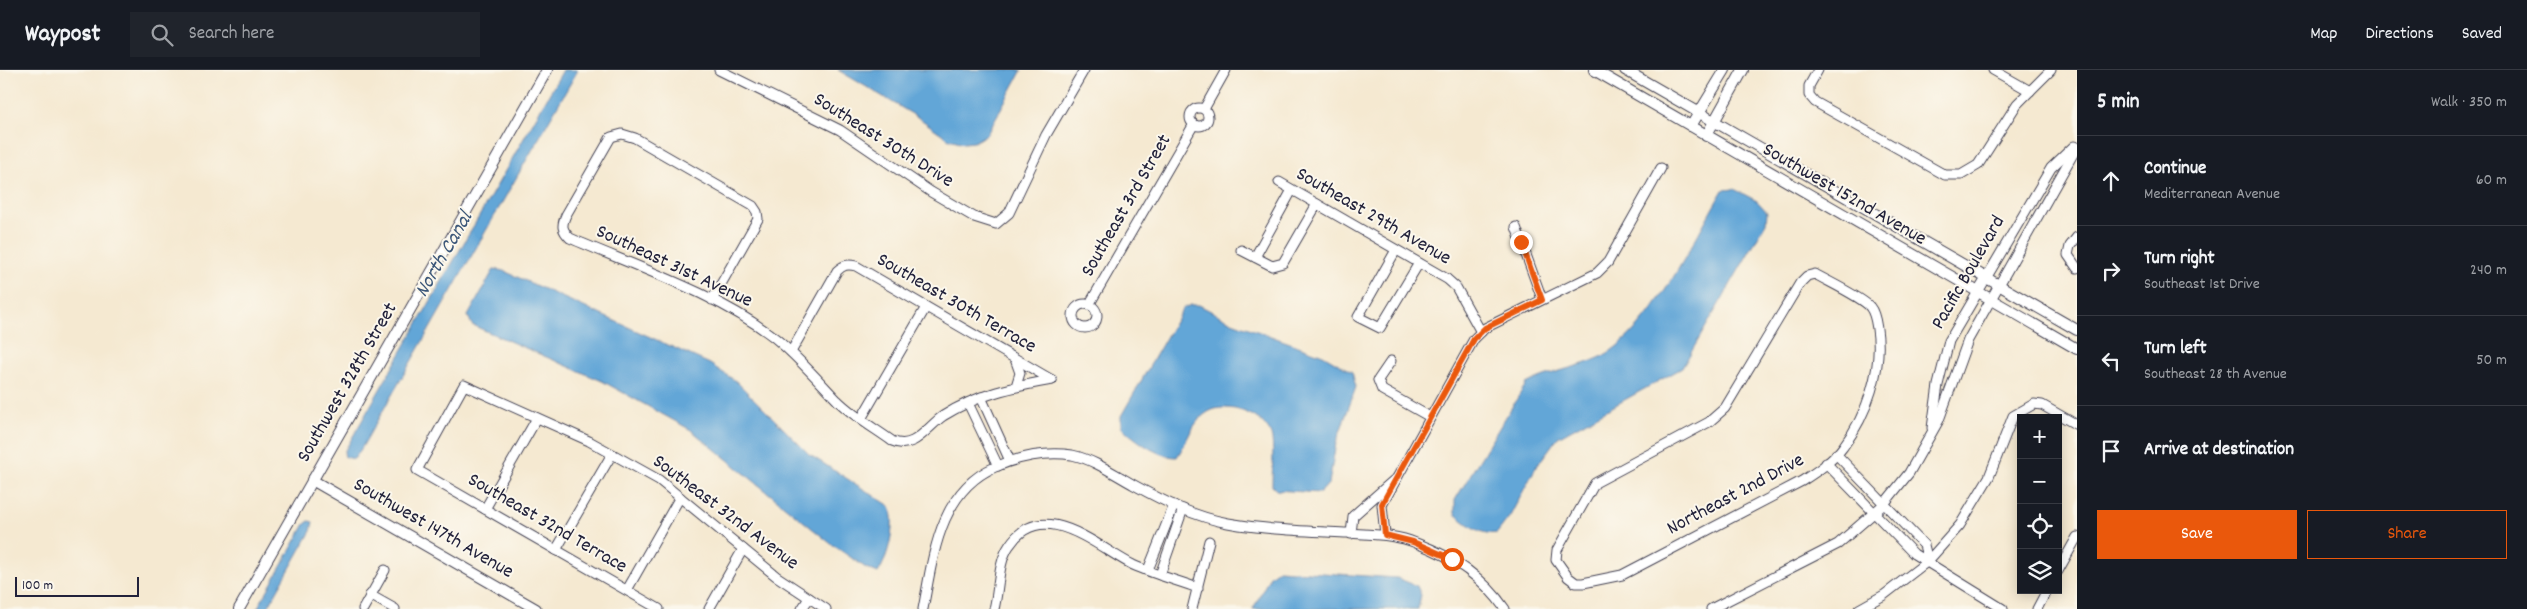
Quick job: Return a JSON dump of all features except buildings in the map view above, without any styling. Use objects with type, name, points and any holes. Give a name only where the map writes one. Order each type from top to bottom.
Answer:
[{"type":"street","name":"Southwest 328th Street","points":[[238,609],[547,70]]},
{"type":"street","name":"Southeast 30th Drive","points":[[719,70],[840,130],[931,192],[974,217],[993,225],[1002,222],[1014,203],[1058,112],[1084,70]]},
{"type":"street","name":"Southeast 3rd Street","points":[[1089,305],[1194,124],[1190,116],[1192,110],[1204,109],[1226,70]]},
{"type":"street","name":"Southwest 152nd Avenue","points":[[1594,70],[2077,349]]},
{"type":"street","name":"Southwest 152nd Avenue","points":[[1624,70],[2077,330]]},
{"type":"street","points":[[1691,126],[1725,70]]},
{"type":"street","points":[[1706,136],[1743,70]]},
{"type":"street","points":[[1818,70],[1809,86],[1809,95],[1831,111],[1945,175],[1962,175],[1978,165],[2017,104],[2051,70]]},
{"type":"street","points":[[1993,70],[2030,91]]},
{"type":"street","name":"Southeast 31st Avenue","points":[[712,300],[758,219],[757,212],[753,206],[635,138],[616,134],[611,137],[562,223],[563,231],[570,238],[712,300],[747,319],[791,352],[839,401],[861,419],[892,441],[901,445],[909,444],[933,423],[968,403]]},
{"type":"street","name":"Pacific Boulevard","points":[[1930,438],[1938,385],[1949,341],[2051,168],[2077,142]]},
{"type":"street","name":"Pacific Boulevard","points":[[1711,609],[1838,544],[1876,512],[1910,473],[1930,438],[1956,377],[1968,340],[2077,147]]},
{"type":"street","points":[[1385,535],[1382,504],[1474,339],[1485,328],[1597,272],[1608,262],[1661,168]]},
{"type":"street","name":"Southeast 29th Avenue","points":[[1279,182],[1447,279],[1456,287],[1481,332]]},
{"type":"street","points":[[1254,257],[1292,190]]},
{"type":"street","points":[[1241,250],[1272,266],[1283,264],[1317,204]]},
{"type":"street","points":[[1516,227],[1542,300]]},
{"type":"street","points":[[2075,266],[2068,256],[2070,246],[2077,237]]},
{"type":"street","points":[[1396,250],[1358,316],[1380,328],[1419,263]]},
{"type":"street","name":"Southeast 30th Terrace","points":[[791,352],[841,268],[845,265],[856,266],[1052,380],[1016,386]]},
{"type":"street","name":"Northeast 2nd Drive","points":[[1815,274],[1870,307],[1875,318],[1879,343],[1878,363],[1869,397],[1846,442],[1826,463],[1802,482],[1764,503],[1622,575],[1576,583],[1568,577],[1556,560],[1557,550],[1594,483],[1709,422],[1725,408],[1800,283],[1807,276],[1815,274]]},
{"type":"street","points":[[861,419],[926,307]]},
{"type":"street","points":[[998,466],[968,403],[1016,386],[1020,373],[1017,361],[1013,357]]},
{"type":"street","points":[[1391,361],[1378,380],[1382,390],[1430,417]]},
{"type":"street","name":"Southeast 32nd Avenue","points":[[417,470],[464,385],[612,454],[660,480],[776,576],[826,609]]},
{"type":"street","points":[[981,397],[1010,461]]},
{"type":"street","points":[[1859,609],[1884,595],[1928,561],[1960,525],[1976,501],[2003,447],[2013,416],[2025,407],[2034,404],[2042,405],[2077,425]]},
{"type":"street","points":[[485,509],[537,418]]},
{"type":"street","points":[[556,550],[612,454]]},
{"type":"street","points":[[923,609],[937,538],[945,517],[958,497],[974,481],[998,466],[1022,457],[1051,454],[1073,456],[1111,471],[1174,505],[1216,520],[1257,528],[1385,535],[1413,542],[1452,559],[1470,571],[1487,586],[1505,609]]},
{"type":"street","points":[[1836,454],[1924,545],[1928,561]]},
{"type":"street","points":[[1826,463],[1876,512],[1909,548],[1941,572],[2003,609]]},
{"type":"street","name":"Southeast 32nd Terrace","points":[[417,470],[659,609]]},
{"type":"street","points":[[1845,481],[1854,473]]},
{"type":"street","name":"Southwest 147th Avenue","points":[[312,480],[536,609]]},
{"type":"street","points":[[1351,534],[1353,516],[1394,480]]},
{"type":"street","points":[[627,590],[680,497]]},
{"type":"street","points":[[1372,498],[1382,504]]},
{"type":"street","points":[[1148,570],[1174,505]]},
{"type":"street","points":[[1160,575],[1183,509]]},
{"type":"street","points":[[994,609],[1008,547],[1025,530],[1038,525],[1052,524],[1066,527],[1119,558],[1198,588]]},
{"type":"street","points":[[2062,563],[2077,537]]},
{"type":"street","points":[[1909,548],[1918,540]]},
{"type":"street","points":[[1192,609],[1209,542]]},
{"type":"street","points":[[709,609],[743,549]]},
{"type":"street","points":[[1156,549],[1168,554]]},
{"type":"street","points":[[363,609],[385,570]]},
{"type":"street","points":[[2037,609],[2045,594]]},
{"type":"street","points":[[370,595],[394,609]]},
{"type":"street","points":[[802,609],[809,598]]},
{"type":"water","name":"North Canal","points":[[563,70],[578,70],[361,449],[354,459],[345,457],[344,452]]},
{"type":"water","points":[[838,70],[1022,70],[987,134],[974,142],[964,143],[949,139],[919,118]]},
{"type":"water","points":[[1734,189],[1757,201],[1767,212],[1766,223],[1682,368],[1558,437],[1536,467],[1510,516],[1497,533],[1480,531],[1455,514],[1455,500],[1526,384],[1592,361],[1620,344],[1638,327],[1655,305],[1685,258],[1723,190]]},
{"type":"water","points":[[494,269],[504,271],[710,364],[737,382],[810,455],[890,506],[892,531],[885,558],[878,573],[866,568],[830,543],[691,430],[602,381],[472,325],[468,316]]},
{"type":"water","points":[[1199,305],[1232,322],[1323,355],[1352,372],[1356,387],[1336,443],[1329,483],[1320,493],[1276,490],[1272,486],[1272,439],[1263,423],[1246,412],[1226,408],[1208,412],[1198,421],[1177,457],[1154,451],[1121,427],[1121,416],[1183,308]]},
{"type":"water","points":[[309,521],[313,522],[311,531],[267,609],[257,609],[305,524]]},
{"type":"water","points":[[1278,570],[1397,578],[1417,586],[1421,595],[1418,609],[1253,609],[1270,576]]},
{"type":"route","points":[[1452,559],[1413,542],[1385,535],[1382,504],[1474,339],[1485,328],[1542,300],[1521,242]]}]
